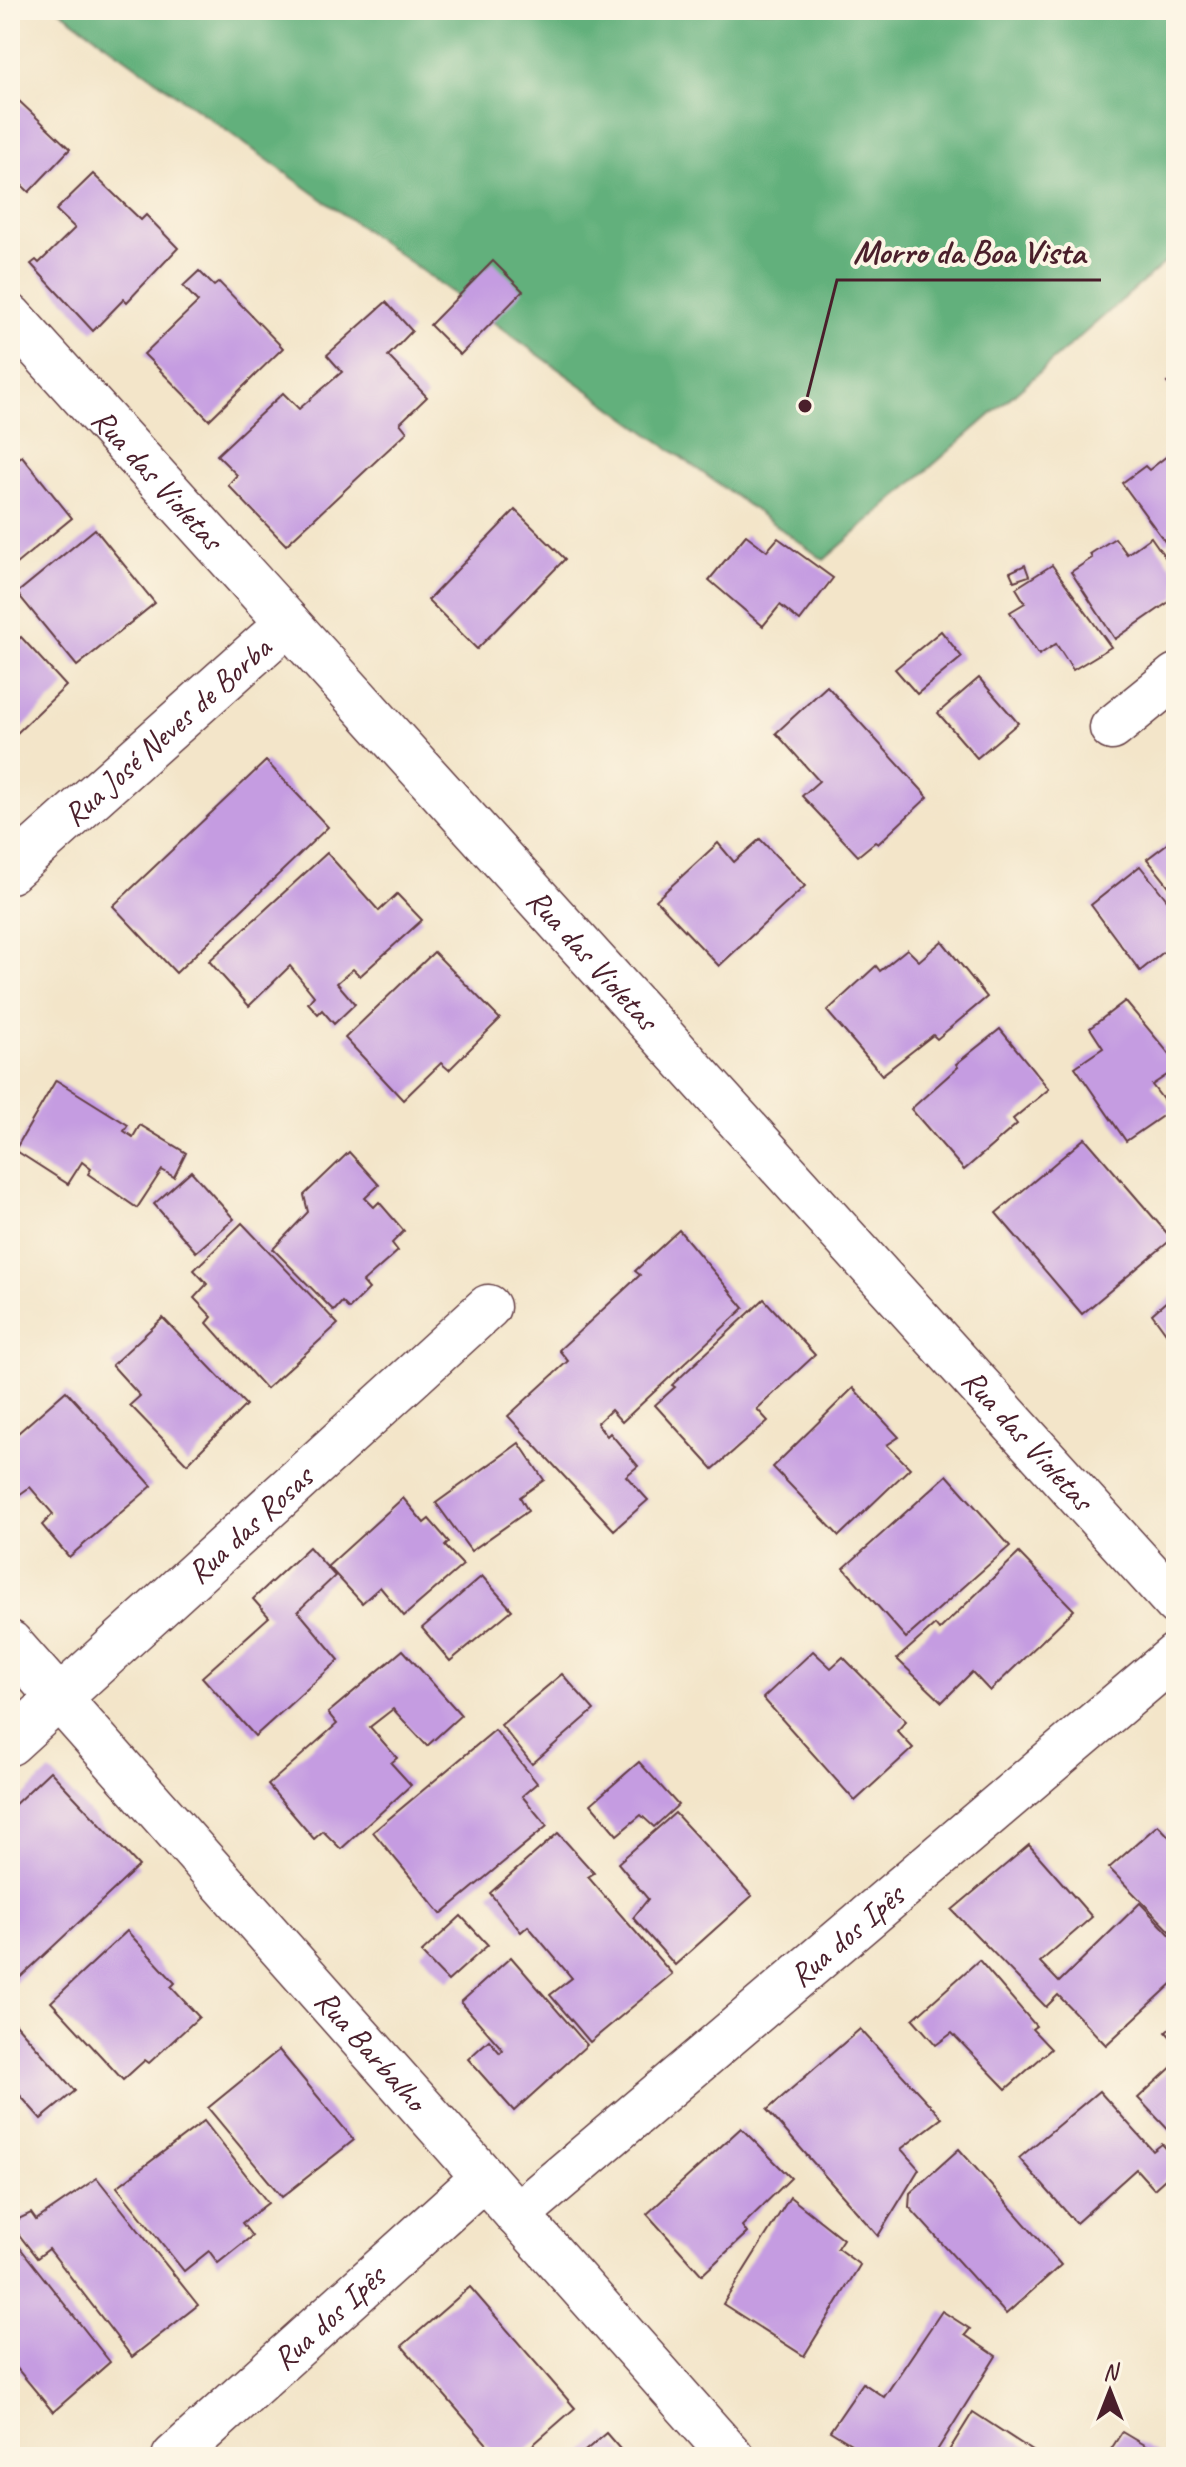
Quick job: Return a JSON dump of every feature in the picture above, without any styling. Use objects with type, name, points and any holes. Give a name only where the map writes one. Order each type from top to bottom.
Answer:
[{"type":"street","name":"Rua das Violetas","points":[[10,316],[1176,1603]]},
{"type":"street","name":"Rua José Neves de Borba","points":[[10,871],[288,623]]},
{"type":"street","points":[[1112,728],[1176,676]]},
{"type":"street","name":"Rua das Rosas","points":[[10,1743],[488,1307]]},
{"type":"street","name":"Rua Barbalho","points":[[10,1643],[732,2457]]},
{"type":"street","name":"Rua dos Ipês","points":[[517,2215],[1176,1655]]},
{"type":"street","name":"Rua dos Ipês","points":[[174,2457],[484,2177]]},
{"type":"green space","points":[[59,10],[1176,10],[1176,253],[824,560]]},
{"type":"building","points":[[18,100],[70,149],[29,192],[10,174],[10,109]]},
{"type":"building","points":[[93,174],[141,220],[146,215],[178,248],[127,302],[124,299],[93,331],[31,264],[36,260],[39,263],[75,228],[56,210]]},
{"type":"building","points":[[493,261],[523,291],[460,355],[430,325]]},
{"type":"building","points":[[199,271],[214,286],[219,282],[283,348],[209,420],[144,354],[198,302],[183,286]]},
{"type":"building","points":[[386,302],[412,331],[388,356],[427,397],[400,423],[407,432],[286,545],[228,485],[237,475],[217,455],[283,393],[299,409],[342,372],[327,355]]},
{"type":"building","points":[[1176,376],[1176,394],[1167,383]]},
{"type":"building","points":[[1176,449],[1176,535],[1166,543],[1122,483],[1145,466],[1149,470]]},
{"type":"building","points":[[22,456],[72,518],[10,569],[10,465]]},
{"type":"building","points":[[515,510],[565,559],[477,649],[428,600]]},
{"type":"building","points":[[95,529],[155,603],[77,666],[17,593]]},
{"type":"building","points":[[746,535],[767,551],[778,538],[833,578],[800,621],[780,605],[763,626],[709,580]]},
{"type":"building","points":[[1151,537],[1176,573],[1176,597],[1115,639],[1071,572],[1092,558],[1090,554],[1115,538],[1127,554]]},
{"type":"building","points":[[1025,565],[1029,576],[1014,581],[1010,572]]},
{"type":"building","points":[[1052,565],[1111,647],[1073,670],[1056,644],[1039,655],[1010,612],[1025,603],[1016,588]]},
{"type":"building","points":[[941,631],[962,657],[917,694],[895,669]]},
{"type":"building","points":[[21,637],[66,686],[16,734],[10,728],[10,647]]},
{"type":"building","points":[[979,678],[1018,723],[977,758],[938,713]]},
{"type":"building","points":[[827,686],[928,797],[878,844],[875,842],[858,856],[802,796],[819,781],[776,733]]},
{"type":"building","points":[[266,761],[328,827],[176,973],[113,906]]},
{"type":"building","points":[[1176,837],[1176,895],[1147,859]]},
{"type":"building","points":[[760,839],[805,886],[719,966],[656,900],[718,843],[734,862]]},
{"type":"building","points":[[327,853],[379,911],[397,894],[422,920],[360,976],[353,969],[337,983],[355,1004],[334,1024],[322,1010],[318,1014],[308,1003],[314,996],[290,966],[249,1006],[209,961]]},
{"type":"building","points":[[1140,866],[1176,911],[1176,942],[1140,971],[1091,905]]},
{"type":"building","points":[[942,941],[987,997],[937,1039],[933,1035],[882,1075],[827,1011],[876,966],[880,971],[907,949],[919,961]]},
{"type":"building","points":[[434,952],[500,1019],[449,1070],[441,1063],[403,1100],[345,1038]]},
{"type":"building","points":[[1125,1001],[1176,1062],[1176,1069],[1152,1085],[1171,1110],[1126,1141],[1075,1067],[1103,1048],[1090,1028]]},
{"type":"building","points":[[1000,1029],[1049,1089],[1013,1119],[1017,1124],[964,1170],[911,1109],[958,1067],[956,1064]]},
{"type":"building","points":[[56,1080],[128,1125],[124,1131],[133,1137],[140,1125],[186,1153],[174,1177],[162,1170],[137,1208],[88,1174],[91,1169],[82,1162],[68,1184],[15,1150]]},
{"type":"building","points":[[1085,1138],[1172,1239],[1082,1314],[996,1213]]},
{"type":"building","points":[[349,1152],[379,1185],[365,1198],[374,1207],[379,1202],[404,1231],[392,1243],[398,1251],[363,1282],[369,1289],[349,1309],[342,1302],[334,1311],[273,1249],[308,1212],[304,1195]]},
{"type":"building","points":[[191,1171],[234,1219],[196,1252],[154,1204]]},
{"type":"building","points":[[242,1223],[338,1324],[266,1389],[207,1323],[212,1317],[194,1298],[207,1284],[194,1270]]},
{"type":"building","points":[[679,1230],[744,1308],[622,1422],[611,1410],[597,1423],[607,1436],[610,1433],[638,1466],[626,1476],[648,1500],[614,1530],[508,1416],[568,1361],[559,1350],[640,1275],[635,1271]]},
{"type":"building","points":[[1176,1293],[1176,1347],[1152,1314]]},
{"type":"building","points":[[764,1299],[815,1355],[757,1409],[768,1421],[713,1469],[655,1405],[675,1387],[672,1385]]},
{"type":"building","points":[[163,1318],[246,1405],[187,1464],[130,1405],[140,1396],[112,1365]]},
{"type":"building","points":[[853,1388],[899,1437],[887,1445],[910,1468],[839,1536],[773,1467]]},
{"type":"building","points":[[66,1391],[152,1486],[69,1557],[42,1525],[53,1514],[30,1487],[16,1497],[10,1490],[10,1440]]},
{"type":"building","points":[[519,1443],[544,1480],[520,1497],[528,1511],[471,1551],[436,1503]]},
{"type":"building","points":[[947,1475],[1010,1546],[906,1638],[844,1568]]},
{"type":"building","points":[[403,1498],[424,1523],[429,1519],[449,1542],[445,1546],[463,1565],[404,1616],[380,1587],[362,1603],[328,1566]]},
{"type":"building","points":[[309,1547],[335,1576],[298,1611],[339,1660],[255,1736],[202,1677],[269,1617],[253,1599]]},
{"type":"building","points":[[1019,1553],[1074,1610],[990,1691],[972,1672],[942,1702],[897,1659],[935,1625],[939,1630]]},
{"type":"building","points":[[482,1576],[512,1610],[450,1661],[422,1628]]},
{"type":"building","points":[[403,1650],[461,1715],[427,1746],[393,1709],[370,1727],[397,1758],[391,1763],[411,1785],[341,1849],[323,1831],[314,1839],[268,1785],[337,1724],[328,1713]]},
{"type":"building","points":[[813,1651],[831,1668],[843,1657],[906,1721],[897,1731],[913,1748],[855,1801],[763,1698]]},
{"type":"building","points":[[562,1674],[594,1710],[532,1764],[501,1725]]},
{"type":"building","points":[[495,1730],[537,1783],[522,1796],[547,1826],[441,1914],[373,1832]]},
{"type":"building","points":[[639,1762],[678,1805],[654,1827],[641,1815],[617,1835],[591,1804]]},
{"type":"building","points":[[50,1771],[139,1866],[10,1987],[10,1809]]},
{"type":"building","points":[[675,1813],[752,1896],[675,1965],[633,1918],[648,1899],[618,1863]]},
{"type":"building","points":[[1158,1825],[1176,1844],[1176,1937],[1109,1868]]},
{"type":"building","points":[[558,1833],[594,1873],[588,1877],[672,1974],[590,2042],[550,1995],[572,1978],[528,1926],[521,1932],[490,1893]]},
{"type":"building","points":[[1029,1845],[1092,1917],[1040,1962],[1059,1982],[1140,1903],[1176,1941],[1176,1980],[1106,2045],[1058,1995],[1046,2007],[952,1910]]},
{"type":"building","points":[[461,1916],[488,1945],[448,1981],[421,1953]]},
{"type":"building","points":[[127,1931],[175,1983],[171,1987],[199,2017],[149,2063],[145,2060],[123,2080],[51,2002]]},
{"type":"building","points":[[511,1957],[587,2045],[514,2111],[468,2059],[489,2040],[500,2053],[503,2050],[461,2002]]},
{"type":"building","points":[[979,1960],[1036,2026],[1032,2029],[1051,2049],[1006,2089],[952,2033],[936,2045],[913,2019]]},
{"type":"building","points":[[1176,2023],[1176,2043],[1166,2032]]},
{"type":"building","points":[[16,2024],[75,2091],[41,2119],[10,2084],[10,2030]]},
{"type":"building","points":[[860,2029],[942,2118],[901,2149],[919,2169],[878,2236],[767,2110]]},
{"type":"building","points":[[279,2050],[354,2140],[282,2197],[208,2108]]},
{"type":"building","points":[[1176,2063],[1176,2138],[1138,2098]]},
{"type":"building","points":[[1099,2091],[1153,2151],[1162,2144],[1176,2159],[1176,2169],[1154,2189],[1136,2169],[1076,2223],[1019,2158]]},
{"type":"building","points":[[204,2121],[268,2203],[242,2223],[252,2236],[218,2263],[209,2251],[184,2271],[117,2187]]},
{"type":"building","points":[[741,2128],[791,2178],[742,2226],[747,2233],[702,2275],[647,2214]]},
{"type":"building","points":[[959,2149],[1061,2265],[1006,2314],[909,2207],[910,2193]]},
{"type":"building","points":[[97,2178],[198,2305],[132,2357],[49,2249],[37,2258],[10,2223],[31,2213],[36,2220]]},
{"type":"building","points":[[790,2197],[843,2239],[837,2248],[860,2265],[804,2356],[723,2304]]},
{"type":"building","points":[[10,2235],[110,2362],[53,2412],[10,2360]]},
{"type":"building","points":[[470,2287],[575,2408],[519,2457],[498,2457],[402,2346]]},
{"type":"building","points":[[942,2311],[970,2329],[965,2335],[996,2356],[933,2457],[861,2457],[848,2448],[851,2444],[830,2431],[863,2383],[884,2397]]},
{"type":"building","points":[[973,2412],[1042,2457],[945,2457]]},
{"type":"building","points":[[1122,2432],[1164,2457],[1106,2457]]},
{"type":"building","points":[[606,2433],[627,2457],[578,2457]]},
{"type":"place","name":"Morro da Boa Vista","points":[[805,406]]}]
